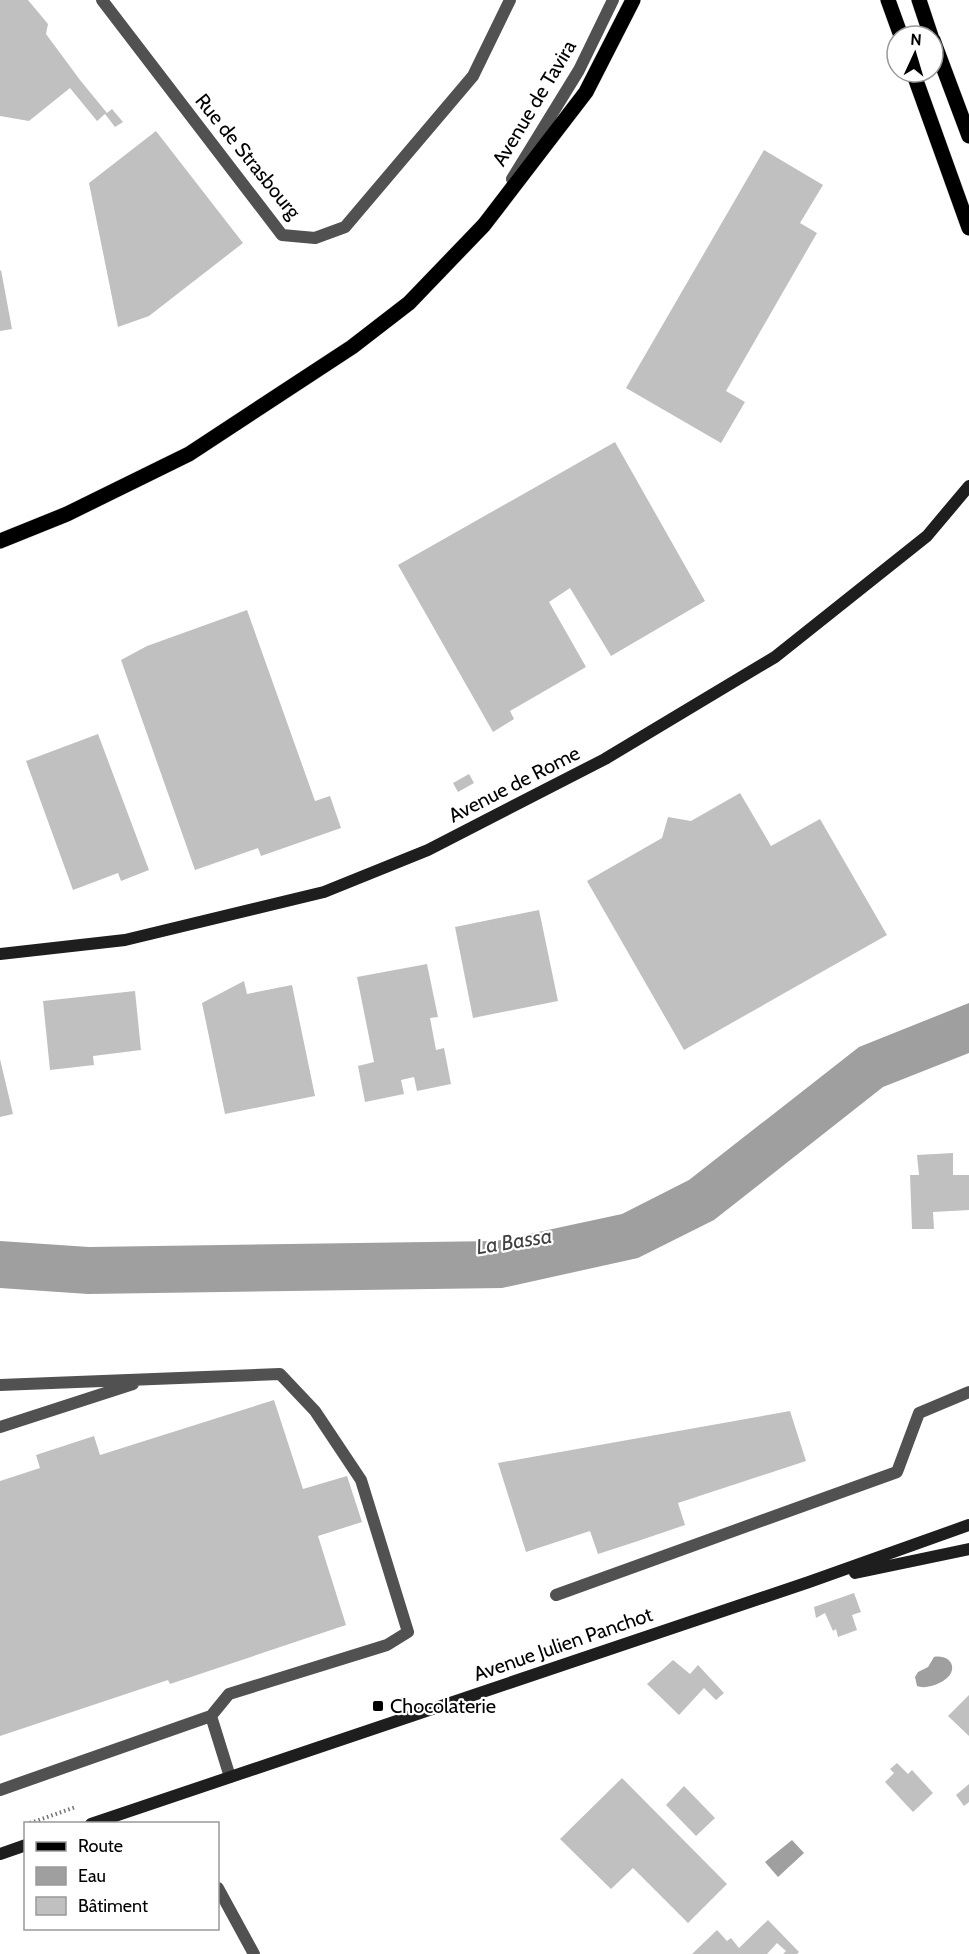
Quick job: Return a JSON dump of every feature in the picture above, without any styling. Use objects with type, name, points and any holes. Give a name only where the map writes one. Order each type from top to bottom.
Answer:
[{"type":"main road","points":[[0,541],[67,514],[189,454],[351,347],[409,303],[484,225],[586,92],[633,0]]},
{"type":"main road","points":[[888,0],[897,24]]},
{"type":"main road","points":[[919,0],[927,24]]},
{"type":"main road","points":[[945,72],[969,136]]},
{"type":"main road","points":[[918,84],[969,228]]},
{"type":"main road","name":"Avenue de Rome","points":[[0,954],[125,940],[313,895],[428,850],[605,759],[775,657],[927,536],[969,486]]},
{"type":"main road","name":"Avenue Julien Panchot","points":[[97,1822],[809,1582],[969,1525]]},
{"type":"main road","name":"Avenue Julien Panchot","points":[[809,1582],[969,1549]]},
{"type":"main road","points":[[0,1854],[24,1846]]},
{"type":"street","name":"Rue de Strasbourg","points":[[102,0],[282,235],[315,238],[345,227],[473,76],[510,0]]},
{"type":"street","name":"Avenue de Tavira","points":[[484,225],[579,70],[613,0]]},
{"type":"street","points":[[0,1385],[280,1374],[315,1411],[361,1480],[408,1632],[387,1645],[229,1694],[211,1716],[0,1790]]},
{"type":"street","points":[[0,1426],[150,1379]]},
{"type":"street","points":[[556,1595],[897,1472],[919,1413],[969,1392]]},
{"type":"street","points":[[211,1716],[230,1777]]},
{"type":"street","points":[[219,1890],[254,1954]]},
{"type":"water","name":"La Bassa","points":[[969,1003],[969,1053],[883,1087],[714,1220],[638,1258],[502,1288],[88,1294],[0,1288],[0,1241],[89,1247],[496,1241],[622,1214],[689,1180],[859,1047]]},
{"type":"water","points":[[934,1657],[948,1660],[952,1665],[951,1673],[936,1685],[917,1686],[915,1677],[918,1672],[928,1667]]},
{"type":"water","points":[[792,1840],[804,1853],[778,1877],[765,1862]]},
{"type":"building","points":[[0,0],[28,0],[48,24],[46,34],[80,80],[107,113],[112,109],[123,122],[115,127],[105,114],[97,121],[70,88],[29,121],[0,116]]},
{"type":"building","points":[[156,131],[243,243],[149,316],[118,327],[89,183]]},
{"type":"building","points":[[764,150],[823,185],[800,223],[817,233],[726,391],[745,402],[721,443],[626,388]]},
{"type":"building","points":[[0,271],[12,329],[0,331]]},
{"type":"building","points":[[615,442],[705,601],[611,656],[570,588],[549,602],[586,667],[510,711],[514,719],[493,732],[398,565]]},
{"type":"building","points":[[247,610],[315,801],[330,796],[341,828],[261,856],[258,848],[195,870],[121,660],[147,646]]},
{"type":"building","points":[[98,734],[149,870],[121,881],[118,873],[73,890],[26,761]]},
{"type":"building","points":[[469,774],[474,783],[458,792],[453,783]]},
{"type":"building","points":[[740,793],[771,846],[820,819],[887,935],[684,1050],[587,881],[662,838],[668,817],[691,821]]},
{"type":"building","points":[[539,910],[558,1001],[473,1018],[455,927]]},
{"type":"building","points":[[427,964],[438,1017],[430,1018],[436,1050],[444,1048],[451,1084],[417,1091],[414,1077],[401,1080],[404,1094],[365,1102],[358,1066],[374,1062],[357,977]]},
{"type":"building","points":[[244,981],[247,994],[292,985],[315,1096],[225,1114],[202,1003]]},
{"type":"building","points":[[135,991],[141,1050],[93,1056],[94,1065],[50,1070],[43,1001]]},
{"type":"building","points":[[0,1059],[13,1114],[0,1117]]},
{"type":"building","points":[[953,1153],[953,1175],[969,1175],[969,1210],[933,1212],[934,1229],[912,1229],[910,1175],[919,1175],[917,1155]]},
{"type":"building","points":[[274,1400],[303,1489],[347,1476],[362,1522],[318,1536],[346,1625],[170,1684],[168,1680],[0,1736],[0,1481],[40,1468],[36,1455],[94,1436],[100,1455]]},
{"type":"building","points":[[790,1411],[806,1461],[678,1503],[685,1525],[598,1554],[590,1531],[526,1552],[498,1463]]},
{"type":"building","points":[[854,1593],[861,1612],[852,1615],[857,1630],[838,1637],[836,1629],[833,1631],[825,1613],[816,1618],[814,1607]]},
{"type":"building","points":[[673,1660],[690,1674],[698,1665],[724,1693],[716,1700],[704,1688],[679,1715],[647,1684]]},
{"type":"building","points":[[969,1695],[969,1736],[948,1716]]},
{"type":"building","points":[[897,1763],[908,1774],[912,1770],[933,1793],[913,1812],[885,1782],[894,1773],[890,1769]]},
{"type":"building","points":[[622,1778],[727,1884],[688,1923],[633,1868],[611,1889],[560,1839]]},
{"type":"building","points":[[969,1784],[969,1802],[964,1806],[956,1795]]},
{"type":"building","points":[[684,1786],[715,1818],[696,1836],[666,1805]]},
{"type":"building","points":[[768,1920],[799,1952],[797,1954],[783,1954],[786,1951],[777,1943],[767,1954],[692,1954],[717,1930],[727,1941],[731,1938],[739,1948]]},
{"type":"place","name":"Chocolaterie","points":[[378,1706]]}]
